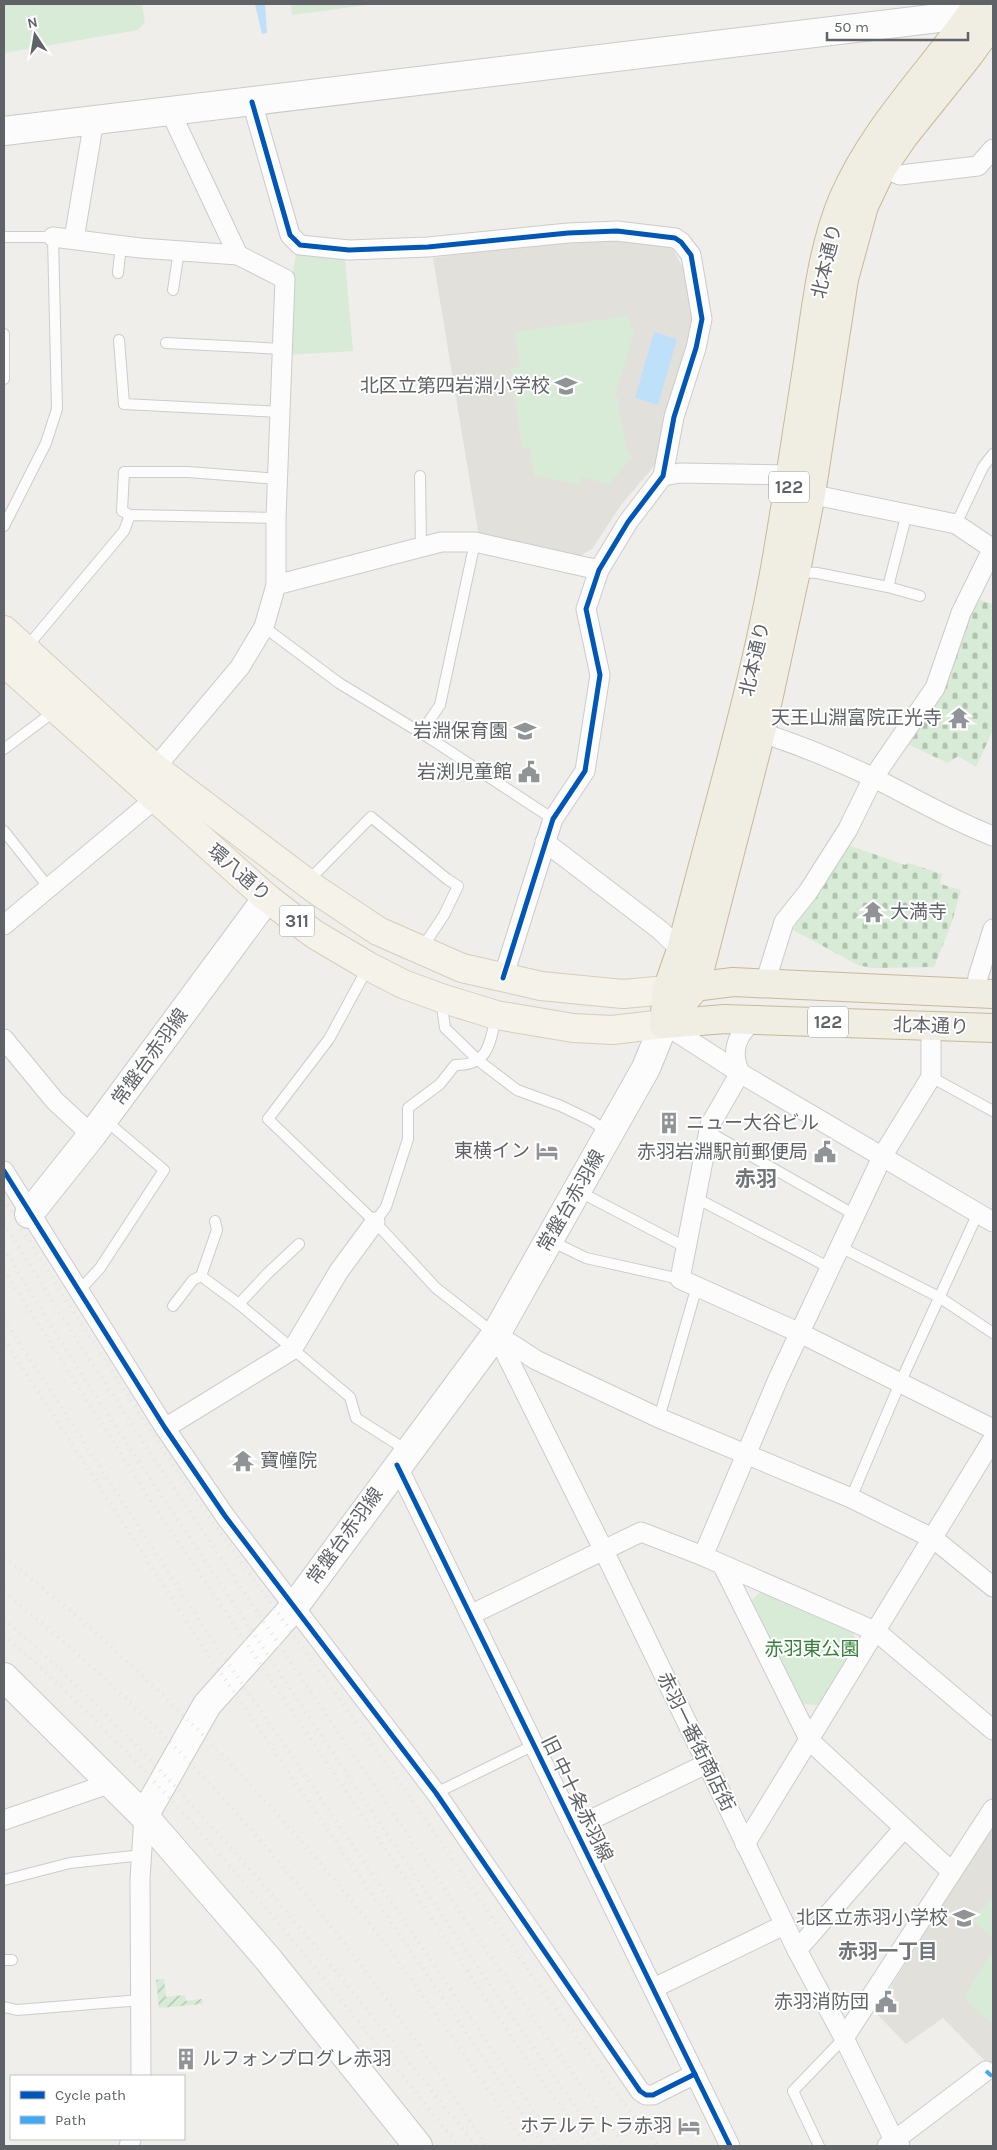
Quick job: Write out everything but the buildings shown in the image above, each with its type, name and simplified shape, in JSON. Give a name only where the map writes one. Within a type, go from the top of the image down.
[{"type":"highway","name":"北本通り","points":[[984,13],[884,126],[872,164],[842,201],[831,238],[814,320],[797,486],[786,571],[695,988],[733,982],[985,994]]},
{"type":"highway","name":"北本通り","points":[[751,729],[667,990],[664,1024],[725,1019],[993,1028]]},
{"type":"highway","name":"122","points":[[667,990],[695,988]]},
{"type":"highway","name":"122","points":[[664,1024],[695,988]]},
{"type":"main road","points":[[4,131],[984,13]]},
{"type":"main road","name":"環八通り","points":[[4,630],[15,655],[56,710],[154,782],[378,930],[462,968],[503,978],[579,991],[623,994],[667,990]]},
{"type":"main road","name":"環八通り","points":[[15,655],[154,782],[267,898],[314,934],[368,966],[403,984],[496,1015],[573,1028],[612,1030],[664,1024]]},
{"type":"main road","name":"常盤台赤羽線","points":[[29,1214],[98,1127],[267,898]]},
{"type":"main road","name":"常盤台赤羽線","points":[[144,1816],[207,1704],[294,1607],[496,1334],[646,1068],[664,1024]]},
{"type":"main road","points":[[4,1677],[144,1816],[268,1959],[418,2146]]},
{"type":"street","points":[[252,102],[290,235],[300,245],[349,250],[428,247],[617,230],[675,238],[681,242],[691,255],[702,319],[696,348],[674,417],[663,476],[628,522],[599,570],[586,609],[600,676],[585,771],[554,819],[545,842],[503,978]]},
{"type":"street","points":[[170,111],[238,255]]},
{"type":"street","points":[[74,239],[94,120]]},
{"type":"street","points":[[872,164],[900,175],[978,166],[993,149]]},
{"type":"street","points":[[4,925],[49,888],[154,782],[240,667],[264,627],[276,585],[276,518],[285,279],[238,255],[179,251],[53,237]]},
{"type":"street","points":[[663,476],[680,473],[797,486],[956,524],[993,548],[982,575],[961,614],[935,688],[873,778],[848,829],[808,892],[784,922],[765,983]]},
{"type":"street","points":[[276,585],[441,542],[475,542],[599,570]]},
{"type":"street","points":[[751,729],[873,778],[935,812],[993,836]]},
{"type":"street","points":[[545,842],[660,930],[681,950]]},
{"type":"street","points":[[985,994],[978,978],[992,939]]},
{"type":"street","points":[[755,1020],[742,1032],[735,1048],[740,1073],[710,1125],[687,1248],[689,1283],[800,1333],[993,1429]]},
{"type":"street","points":[[664,1024],[740,1073],[883,1155],[985,1217]]},
{"type":"street","points":[[703,1556],[800,1333],[883,1155],[931,1077],[931,1026]]},
{"type":"street","points":[[4,1039],[55,1101],[98,1127]]},
{"type":"street","points":[[4,1171],[29,1214],[165,1428],[225,1516],[436,1793],[640,2091],[646,2095],[653,2095],[695,2074]]},
{"type":"street","points":[[165,1428],[292,1350],[340,1271],[375,1222]]},
{"type":"street","points":[[496,1334],[536,1360],[659,1418],[851,1498],[934,1539],[993,1587]]},
{"type":"street","name":"赤羽一番街商店街","points":[[496,1334],[604,1551],[784,1925],[844,2038],[894,2144]]},
{"type":"street","points":[[745,1844],[810,1742],[993,1439]]},
{"type":"street","name":"旧 中十条赤羽線","points":[[403,1458],[470,1615],[730,2146]]},
{"type":"street","points":[[470,1615],[641,1532],[703,1556],[877,1632],[993,1730]]},
{"type":"street","points":[[723,1566],[810,1742],[952,1872]]},
{"type":"street","points":[[574,1828],[706,1764]]},
{"type":"street","points":[[4,1820],[111,1783]]},
{"type":"street","points":[[844,2038],[993,1809]]},
{"type":"street","points":[[141,2075],[142,1854],[144,1816]]},
{"type":"street","points":[[797,1950],[904,1828]]},
{"type":"street","points":[[654,1988],[784,1925]]},
{"type":"street","points":[[894,2144],[986,2071]]},
{"type":"lane","points":[[4,237],[53,237],[57,409],[46,444],[4,526]]},
{"type":"lane","points":[[118,273],[121,245]]},
{"type":"lane","points":[[173,290],[179,251]]},
{"type":"lane","points":[[4,334],[4,379]]},
{"type":"lane","points":[[119,340],[124,404],[281,412]]},
{"type":"lane","points":[[166,343],[283,349]]},
{"type":"lane","points":[[956,524],[983,467],[993,454]]},
{"type":"lane","points":[[276,518],[130,514],[122,511],[124,472],[188,472],[278,479]]},
{"type":"lane","points":[[420,476],[421,547]]},
{"type":"lane","points":[[888,587],[907,513]]},
{"type":"lane","points":[[15,655],[124,531],[130,514]]},
{"type":"lane","points":[[421,733],[440,705],[475,542]]},
{"type":"lane","points":[[786,571],[817,573],[888,587],[920,596]]},
{"type":"lane","points":[[264,627],[339,683],[421,733],[554,819]]},
{"type":"lane","points":[[4,749],[56,710]]},
{"type":"lane","points":[[306,882],[371,817],[458,886],[444,915],[421,951]]},
{"type":"lane","points":[[4,831],[49,888]]},
{"type":"lane","points":[[368,966],[329,1039],[268,1119],[375,1222],[436,1288],[496,1334]]},
{"type":"lane","points":[[441,998],[445,1028],[479,1061],[517,1090],[561,1106],[610,1133]]},
{"type":"lane","points":[[375,1222],[386,1207],[408,1140],[408,1108],[440,1084],[455,1065],[470,1066],[479,1061],[491,1042],[496,1015]]},
{"type":"lane","points":[[931,1077],[993,1111]]},
{"type":"lane","points":[[78,1292],[100,1268],[164,1170],[98,1127]]},
{"type":"lane","points":[[709,1132],[855,1215]]},
{"type":"lane","points":[[577,1190],[687,1248]]},
{"type":"lane","points":[[696,1198],[830,1268]]},
{"type":"lane","points":[[851,1498],[939,1297],[985,1217]]},
{"type":"lane","points":[[173,1306],[193,1280],[201,1276],[217,1230],[215,1220]]},
{"type":"lane","points":[[548,1240],[586,1258],[689,1283],[659,1418]]},
{"type":"lane","points":[[239,1304],[299,1244]]},
{"type":"lane","points":[[840,1247],[939,1297],[993,1333]]},
{"type":"lane","points":[[201,1276],[239,1304],[350,1397],[356,1418],[403,1458]]},
{"type":"lane","points":[[436,1793],[534,1746]]},
{"type":"lane","points":[[4,1880],[70,1863],[142,1854]]},
{"type":"lane","points":[[4,2007],[17,2010],[141,2000]]},
{"type":"lane","points":[[819,2146],[793,2091],[844,2038]]},
{"type":"shaded area","name":"北区立第四岩淵小学校","points":[[623,240],[671,245],[689,280],[695,318],[690,355],[663,430],[655,465],[621,505],[592,549],[574,559],[479,537],[433,258],[544,242]]},
{"type":"shaded area","name":"北区立赤羽小学校","points":[[993,1824],[993,2069],[943,2018],[906,2044],[875,2012]]},
{"type":"green space","points":[[4,4],[142,4],[145,22],[138,30],[4,53]]},
{"type":"green space","points":[[291,4],[375,4],[292,15]]},
{"type":"green space","points":[[296,254],[345,260],[353,351],[288,355],[291,282]]},
{"type":"green space","points":[[627,316],[634,332],[615,396],[619,399],[618,406],[628,453],[632,457],[609,484],[582,477],[580,484],[534,476],[530,448],[522,449],[511,368],[520,367],[514,332]]},
{"type":"green space","name":"天王山淵富院正光寺","points":[[979,600],[993,604],[993,730],[976,767],[958,756],[948,763],[909,745],[945,682],[971,614]]},
{"type":"green space","points":[[848,845],[905,865],[908,863],[942,874],[940,884],[961,890],[951,925],[934,967],[872,968],[858,965],[793,930],[800,915]]},
{"type":"green space","name":"赤羽東公園","points":[[763,1589],[852,1629],[857,1644],[818,1705],[800,1704],[749,1603]]},
{"type":"green space","points":[[993,1897],[993,1938],[973,1921]]},
{"type":"green space","points":[[993,1950],[993,2024],[970,2005],[965,1995]]},
{"type":"green space","points":[[164,1979],[166,1997],[185,1995],[186,2001],[202,1999],[203,2004],[159,2008],[156,1980]]},
{"type":"water","points":[[255,4],[265,4],[267,33],[262,34]]},
{"type":"water","points":[[654,332],[677,339],[658,405],[635,398]]},
{"type":"railway","points":[[4,1199],[62,1294],[186,1485],[412,1800],[528,1970],[626,2106],[658,2146]]},
{"type":"railway","points":[[4,1223],[115,1399],[230,1571],[464,1918],[625,2146]]},
{"type":"railway","points":[[4,1248],[94,1393],[338,1761],[469,1955],[604,2146]]},
{"type":"railway","points":[[4,1270],[154,1506],[524,2055],[589,2146]]},
{"type":"railway","points":[[4,1319],[211,1638],[558,2146]]},
{"type":"railway","points":[[4,1339],[203,1647],[544,2146]]},
{"type":"railway","points":[[4,1557],[92,1630],[134,1668],[216,1749],[294,1833],[358,1908],[383,1941],[527,2146]]},
{"type":"railway","points":[[4,1592],[75,1652],[142,1714],[207,1780],[268,1849],[326,1920],[382,1994],[486,2146]]},
{"type":"railway","points":[[4,1619],[132,1741],[193,1806],[309,1939],[476,2146]]},
{"type":"railway","points":[[4,1635],[67,1693],[186,1816],[297,1946],[459,2146]]},
{"type":"marked path","points":[[986,2071],[993,2077]]},
{"type":"cycle path","points":[[252,102],[290,235],[300,245],[349,250],[428,247],[568,233],[617,231],[675,238],[681,242],[691,255],[702,319],[696,348],[674,417],[663,476],[628,522],[599,570],[586,609],[600,675],[585,771],[553,819],[503,978]]},
{"type":"cycle path","points":[[4,1171],[165,1428],[225,1516],[436,1793],[640,2091],[646,2095],[653,2095],[695,2074]]},
{"type":"cycle path","points":[[397,1465],[730,2146]]},
{"type":"place","name":"北区立第四岩淵小学校","points":[[566,386]]},
{"type":"place","name":"天王山淵富院正光寺","points":[[959,718]]},
{"type":"place","name":"岩淵保育園","points":[[525,731]]},
{"type":"place","name":"岩渕児童館","points":[[529,772]]},
{"type":"place","name":"大満寺","points":[[873,912]]},
{"type":"place","name":"ニュー大谷ビル","points":[[669,1123]]},
{"type":"place","name":"東横イン","points":[[547,1151]]},
{"type":"place","name":"赤羽岩淵駅前郵便局","points":[[825,1152]]},
{"type":"place","name":"寶幢院","points":[[243,1461]]},
{"type":"place","name":"北区立赤羽小学校","points":[[964,1918]]},
{"type":"place","name":"赤羽消防団","points":[[886,2002]]},
{"type":"place","name":"ルフォンプログレ赤羽","points":[[186,2059]]},
{"type":"place","name":"ホテルテトラ赤羽","points":[[689,2126]]},
{"type":"district","name":"赤羽","points":[[756,1179]]},
{"type":"district","name":"赤羽一丁目","points":[[888,1951]]}]
